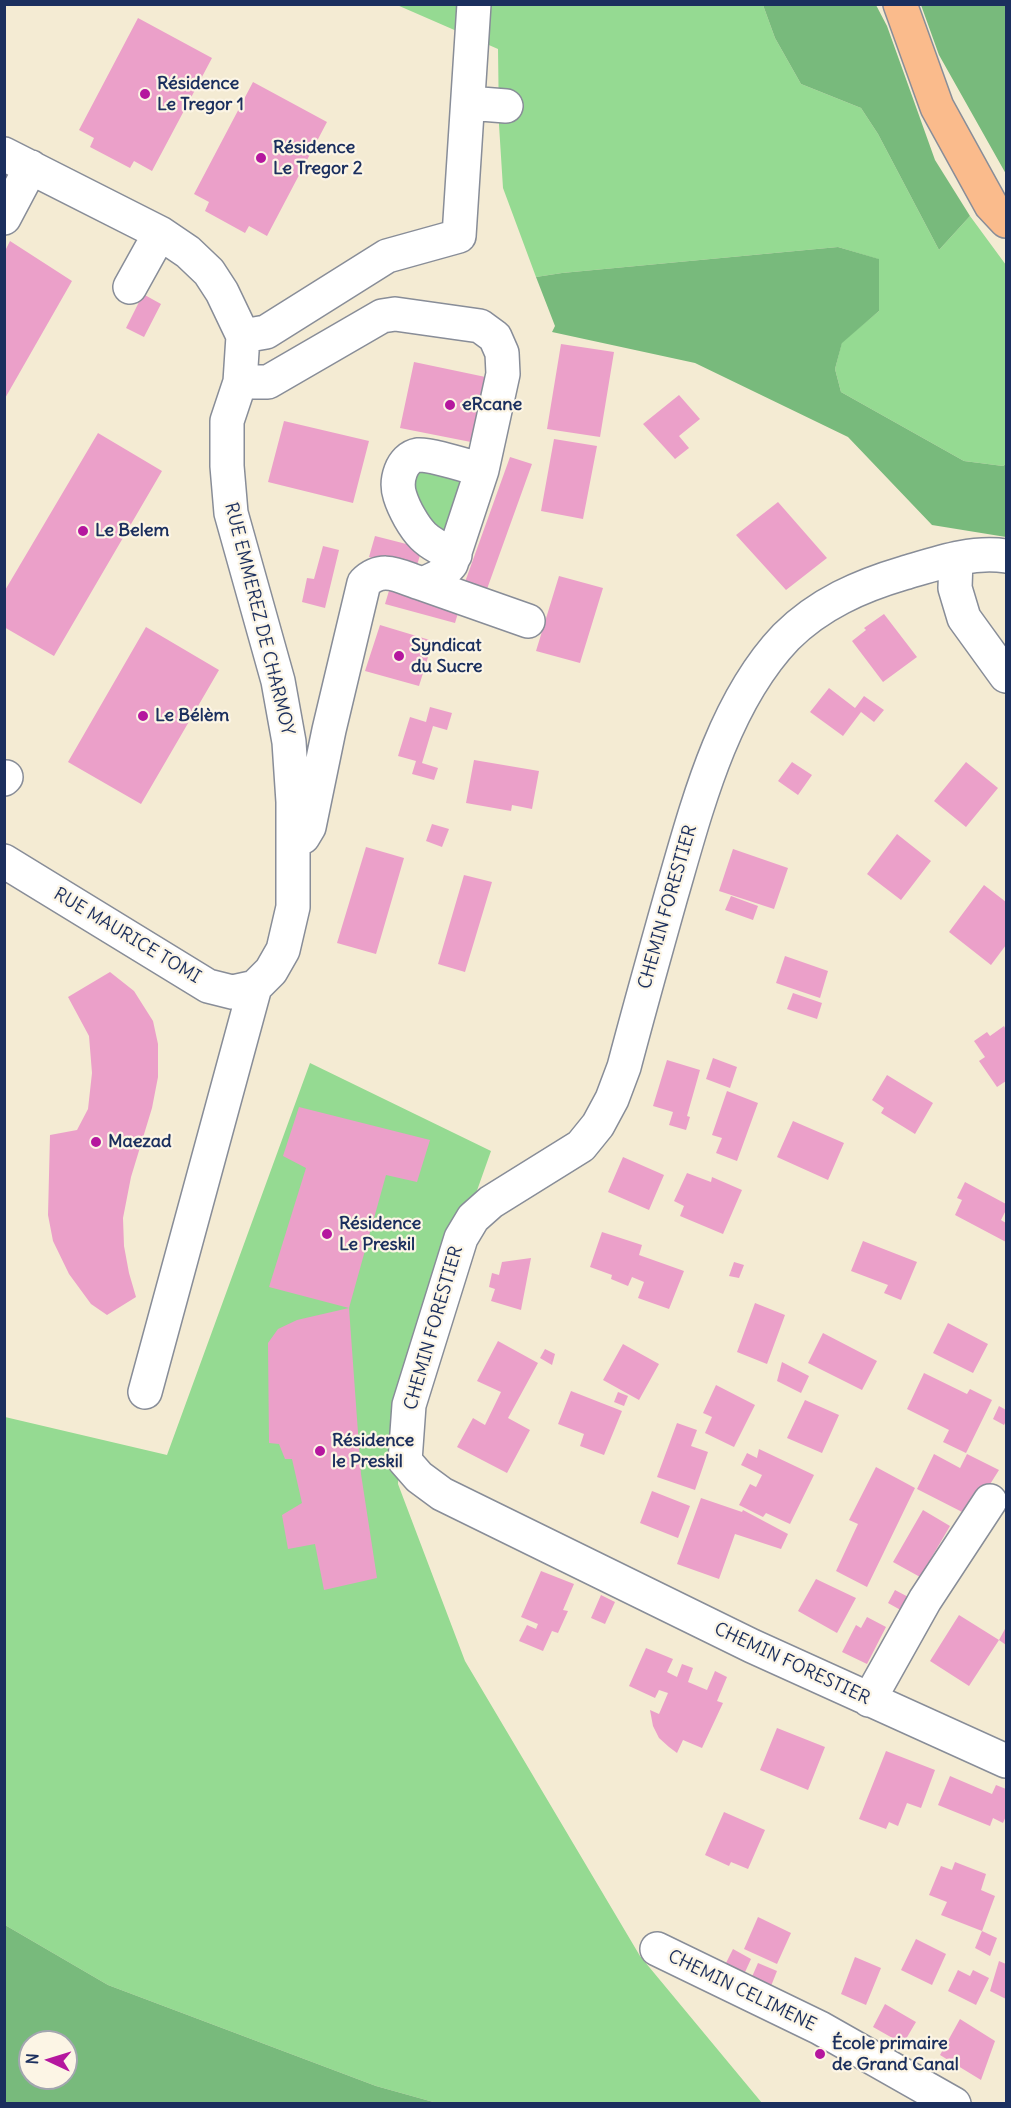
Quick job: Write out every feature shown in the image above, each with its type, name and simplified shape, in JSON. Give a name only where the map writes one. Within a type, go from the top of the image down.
[{"type":"main road","points":[[900,4],[937,107],[991,205],[1006,220]]},
{"type":"street","points":[[243,336],[266,332],[387,256],[459,236],[474,4]]},
{"type":"street","points":[[468,103],[506,106]]},
{"type":"street","points":[[4,218],[18,160]]},
{"type":"street","name":"RUE EMMEREZ DE CHARMOY","points":[[18,160],[160,233],[188,252],[209,272],[222,292],[243,336],[240,382],[227,421],[226,466],[231,513],[278,681],[290,742],[293,850],[293,907],[283,950],[271,972],[255,987]]},
{"type":"street","points":[[130,287],[160,233]]},
{"type":"street","points":[[240,382],[268,382],[381,316],[395,314],[480,326],[495,337],[502,352],[503,374],[482,470],[455,555],[440,576],[423,584]]},
{"type":"street","points":[[455,555],[429,542],[421,535],[410,516],[399,495],[403,464],[410,458],[421,455],[482,470]]},
{"type":"street","name":"CHEMIN FORESTIER","points":[[1006,556],[972,555],[869,583],[823,606],[786,638],[753,681],[726,729],[696,809],[624,1067],[612,1099],[598,1125],[581,1146],[491,1202],[473,1218],[461,1238],[409,1405],[405,1461],[420,1477],[442,1494],[602,1574],[869,1700],[1006,1761]]},
{"type":"street","points":[[956,559],[955,588],[964,618],[1006,676]]},
{"type":"street","points":[[293,850],[309,827],[364,583],[372,574],[382,572],[423,584],[528,621]]},
{"type":"street","name":"RUE MAURICE TOMI","points":[[4,861],[208,986],[232,992],[255,987]]},
{"type":"street","points":[[145,1392],[255,987]]},
{"type":"street","points":[[869,1700],[925,1600],[990,1501]]},
{"type":"street","name":"CHEMIN CELIMENE","points":[[657,1949],[820,2028],[954,2103]]},
{"type":"green space","points":[[397,5],[763,5],[775,38],[801,84],[861,108],[878,134],[939,250],[970,216],[1006,265],[1006,464],[1003,466],[964,461],[841,392],[835,369],[842,342],[879,311],[878,259],[838,247],[536,277],[503,188],[498,49]]},
{"type":"green space","points":[[763,5],[876,5],[887,26],[935,160],[970,216],[939,250],[878,134],[861,108],[801,84],[775,38]]},
{"type":"green space","points":[[921,5],[1006,5],[1006,174],[939,55]]},
{"type":"green space","points":[[838,247],[879,259],[879,311],[842,343],[835,369],[841,392],[964,461],[1003,466],[1006,464],[1006,537],[932,525],[848,437],[695,363],[552,332],[555,326],[536,277]]},
{"type":"green space","points":[[414,466],[466,478],[451,535],[437,531],[411,497]]},
{"type":"green space","points":[[310,1063],[491,1151],[401,1405],[398,1484],[465,1661],[640,1956],[762,2103],[437,2103],[376,2086],[108,1985],[5,1925],[5,1417],[167,1455]]},
{"type":"green space","points":[[5,1925],[108,1985],[376,2086],[437,2103],[5,2103]]},
{"type":"building","name":"Résidence Le Tregor 1","points":[[138,18],[212,58],[152,171],[134,161],[130,168],[90,147],[94,138],[79,130]]},
{"type":"building","name":"Résidence Le Tregor 2","points":[[253,82],[327,122],[267,236],[249,226],[245,233],[205,211],[209,202],[194,194]]},
{"type":"building","points":[[10,241],[72,281],[4,400],[4,253]]},
{"type":"building","points":[[143,294],[161,304],[144,337],[126,328]]},
{"type":"building","points":[[561,344],[614,352],[600,437],[547,429]]},
{"type":"building","points":[[414,362],[495,379],[481,444],[400,428]]},
{"type":"building","points":[[679,395],[700,419],[679,436],[689,448],[675,459],[643,424]]},
{"type":"building","points":[[284,421],[369,441],[353,503],[268,482]]},
{"type":"building","name":"Le Belem","points":[[98,433],[162,471],[54,656],[4,627],[4,592]]},
{"type":"building","points":[[554,439],[597,446],[583,519],[541,511]]},
{"type":"building","points":[[510,457],[532,464],[487,589],[465,582]]},
{"type":"building","points":[[778,502],[827,558],[786,590],[736,535]]},
{"type":"building","points":[[375,536],[422,548],[416,569],[369,557]]},
{"type":"building","points":[[323,546],[339,550],[325,608],[302,602],[307,578],[314,579]]},
{"type":"building","points":[[559,576],[603,588],[580,663],[536,651]]},
{"type":"building","points":[[391,584],[461,603],[455,623],[385,604]]},
{"type":"building","points":[[884,614],[917,657],[883,682],[852,641],[866,630],[864,628]]},
{"type":"building","name":"Syndicat du Sucre","points":[[380,625],[433,641],[419,686],[365,671]]},
{"type":"building","name":"Le Bélèm","points":[[146,627],[219,670],[141,804],[68,762]]},
{"type":"building","points":[[829,688],[855,708],[864,696],[884,710],[874,722],[861,712],[843,736],[810,712]]},
{"type":"building","points":[[430,707],[452,713],[447,730],[433,726],[422,763],[438,768],[434,780],[412,774],[416,761],[398,756],[410,717],[426,722]]},
{"type":"building","points":[[474,760],[539,771],[532,809],[512,805],[511,811],[466,803]]},
{"type":"building","points":[[792,762],[812,775],[798,795],[778,781]]},
{"type":"building","points":[[966,762],[998,788],[966,827],[934,801]]},
{"type":"building","points":[[432,824],[449,829],[442,847],[426,841]]},
{"type":"building","points":[[897,834],[931,861],[901,900],[867,874]]},
{"type":"building","points":[[366,847],[404,858],[376,954],[337,943]]},
{"type":"building","points":[[733,849],[788,868],[774,909],[719,891]]},
{"type":"building","points":[[464,875],[492,882],[465,972],[438,964]]},
{"type":"building","points":[[984,885],[1006,902],[1006,945],[991,965],[949,932]]},
{"type":"building","points":[[731,896],[758,906],[753,920],[725,910]]},
{"type":"building","points":[[785,956],[828,971],[820,998],[776,983]]},
{"type":"building","name":"Maezad","points":[[110,972],[134,991],[153,1021],[158,1044],[158,1077],[152,1108],[131,1177],[123,1218],[124,1246],[136,1297],[107,1315],[91,1304],[69,1274],[53,1241],[48,1215],[50,1135],[77,1130],[88,1109],[92,1073],[89,1036],[68,997]]},
{"type":"building","points":[[793,993],[822,1003],[817,1019],[787,1009]]},
{"type":"building","points":[[1004,1026],[1006,1030],[1006,1081],[997,1087],[979,1061],[985,1057],[974,1041],[987,1032],[990,1036]]},
{"type":"building","points":[[713,1058],[737,1067],[730,1088],[706,1079]]},
{"type":"building","points":[[667,1060],[700,1070],[687,1116],[690,1117],[686,1130],[669,1125],[673,1112],[653,1106]]},
{"type":"building","points":[[887,1075],[933,1103],[915,1134],[881,1113],[884,1108],[872,1100]]},
{"type":"building","points":[[727,1091],[758,1103],[737,1161],[716,1153],[722,1138],[712,1135]]},
{"type":"building","name":"Résidence Le Preskil","points":[[299,1107],[430,1140],[417,1182],[386,1175],[349,1308],[269,1287],[306,1168],[283,1156]]},
{"type":"building","points":[[793,1121],[844,1143],[828,1180],[777,1157]]},
{"type":"building","points":[[623,1157],[664,1175],[649,1210],[608,1192]]},
{"type":"building","points":[[687,1173],[711,1182],[712,1177],[742,1190],[723,1234],[680,1216],[684,1206],[674,1201]]},
{"type":"building","points":[[965,1182],[1006,1204],[1001,1220],[1006,1223],[1006,1242],[955,1215],[962,1200],[957,1198]]},
{"type":"building","points":[[602,1232],[642,1245],[639,1255],[684,1271],[669,1309],[638,1298],[644,1282],[632,1277],[628,1286],[611,1279],[612,1275],[590,1267]]},
{"type":"building","points":[[863,1241],[917,1262],[901,1300],[884,1293],[888,1285],[851,1271]]},
{"type":"building","points":[[531,1258],[521,1310],[491,1301],[495,1289],[489,1287],[492,1273],[499,1275],[502,1262]]},
{"type":"building","points":[[734,1262],[744,1265],[739,1278],[729,1276]]},
{"type":"building","points":[[755,1303],[785,1315],[767,1364],[737,1352]]},
{"type":"building","name":"Résidence le Preskil","points":[[349,1308],[361,1474],[377,1578],[324,1590],[315,1544],[288,1549],[282,1515],[302,1503],[292,1459],[285,1459],[279,1444],[269,1443],[268,1343],[278,1329],[297,1320]]},
{"type":"building","points":[[948,1323],[988,1344],[973,1373],[933,1353]]},
{"type":"building","points":[[823,1333],[877,1361],[862,1390],[808,1363]]},
{"type":"building","points":[[498,1341],[538,1363],[508,1418],[530,1430],[507,1473],[457,1447],[473,1418],[485,1425],[501,1392],[477,1381]]},
{"type":"building","points":[[623,1344],[659,1364],[639,1400],[603,1380]]},
{"type":"building","points":[[545,1349],[555,1354],[552,1365],[540,1358]]},
{"type":"building","points":[[782,1362],[809,1376],[801,1393],[777,1381]]},
{"type":"building","points":[[924,1373],[967,1394],[970,1389],[992,1400],[966,1453],[943,1442],[949,1430],[907,1409]]},
{"type":"building","points":[[716,1385],[755,1405],[734,1447],[705,1433],[712,1417],[703,1413]]},
{"type":"building","points":[[571,1391],[622,1411],[604,1455],[580,1446],[584,1434],[558,1424]]},
{"type":"building","points":[[618,1392],[628,1396],[624,1406],[614,1402]]},
{"type":"building","points":[[805,1400],[839,1415],[822,1453],[787,1438]]},
{"type":"building","points":[[999,1406],[1006,1410],[1004,1425],[993,1419]]},
{"type":"building","points":[[677,1423],[697,1430],[691,1446],[708,1452],[695,1490],[657,1477]]},
{"type":"building","points":[[759,1449],[814,1475],[790,1524],[766,1513],[763,1517],[739,1505],[750,1484],[756,1487],[762,1475],[741,1465],[747,1453],[757,1458]]},
{"type":"building","points":[[934,1454],[960,1468],[967,1454],[999,1470],[970,1516],[917,1489]]},
{"type":"building","points":[[876,1467],[915,1488],[867,1587],[836,1571],[858,1524],[849,1520]]},
{"type":"building","points":[[652,1491],[690,1506],[678,1538],[640,1523]]},
{"type":"building","points":[[701,1498],[742,1512],[743,1510],[788,1534],[781,1549],[735,1534],[719,1579],[677,1564]]},
{"type":"building","points":[[923,1510],[950,1526],[920,1577],[893,1562]]},
{"type":"building","points":[[541,1571],[574,1584],[563,1610],[568,1611],[558,1633],[552,1631],[543,1651],[519,1641],[527,1625],[536,1629],[538,1624],[521,1617]]},
{"type":"building","points":[[816,1579],[856,1598],[837,1633],[798,1611]]},
{"type":"building","points":[[895,1590],[914,1600],[906,1613],[888,1603]]},
{"type":"building","points":[[601,1595],[615,1602],[605,1624],[591,1618]]},
{"type":"building","points":[[959,1615],[999,1640],[969,1686],[930,1661]]},
{"type":"building","points":[[867,1617],[886,1627],[867,1664],[842,1652],[856,1625],[861,1628]]},
{"type":"building","points":[[1006,1627],[1006,1645],[999,1640]]},
{"type":"building","points":[[646,1648],[673,1659],[667,1672],[677,1677],[682,1664],[693,1668],[688,1682],[707,1690],[715,1671],[727,1677],[717,1701],[723,1703],[702,1748],[683,1740],[677,1753],[669,1747],[659,1738],[653,1726],[650,1710],[659,1714],[668,1693],[659,1690],[655,1698],[629,1686]]},
{"type":"building","points":[[777,1728],[825,1747],[808,1790],[760,1770]]},
{"type":"building","points":[[886,1751],[935,1770],[921,1808],[907,1803],[898,1826],[889,1822],[886,1829],[859,1819]]},
{"type":"building","points":[[950,1776],[992,1794],[996,1785],[1006,1789],[1006,1816],[1003,1823],[993,1818],[990,1826],[938,1805]]},
{"type":"building","points":[[724,1812],[765,1830],[748,1869],[731,1862],[729,1866],[705,1855]]},
{"type":"building","points":[[955,1862],[986,1874],[981,1890],[995,1896],[982,1931],[941,1915],[947,1902],[929,1895],[941,1866],[952,1870]]},
{"type":"building","points":[[758,1917],[791,1933],[777,1964],[744,1949]]},
{"type":"building","points":[[982,1931],[997,1938],[990,1956],[975,1948]]},
{"type":"building","points":[[916,1939],[946,1954],[932,1985],[901,1970]]},
{"type":"building","points":[[733,1949],[751,1959],[741,1981],[722,1971]]},
{"type":"building","points":[[855,1957],[881,1968],[866,2005],[841,1994]]},
{"type":"building","points":[[999,1961],[1006,1964],[1006,1999],[990,1991]]},
{"type":"building","points":[[758,1963],[777,1971],[771,1986],[751,1979]]},
{"type":"building","points":[[958,1970],[970,1976],[973,1970],[989,1978],[976,2005],[948,1991]]},
{"type":"building","points":[[885,2004],[916,2022],[903,2044],[873,2027]]},
{"type":"building","points":[[960,2019],[995,2041],[981,2080],[940,2055]]},
{"type":"place","name":"Résidence Le Tregor 1","points":[[145,94]]},
{"type":"place","name":"Résidence Le Tregor 2","points":[[261,158]]},
{"type":"place","name":"eRcane","points":[[450,405]]},
{"type":"place","name":"Le Belem","points":[[83,531]]},
{"type":"place","name":"Syndicat du Sucre","points":[[399,656]]},
{"type":"place","name":"Le Bélèm","points":[[143,716]]},
{"type":"place","name":"Maezad","points":[[96,1142]]},
{"type":"place","name":"Résidence Le Preskil","points":[[327,1234]]},
{"type":"place","name":"Résidence le Preskil","points":[[320,1451]]},
{"type":"place","name":"École primaire de Grand Canal","points":[[820,2054]]}]
